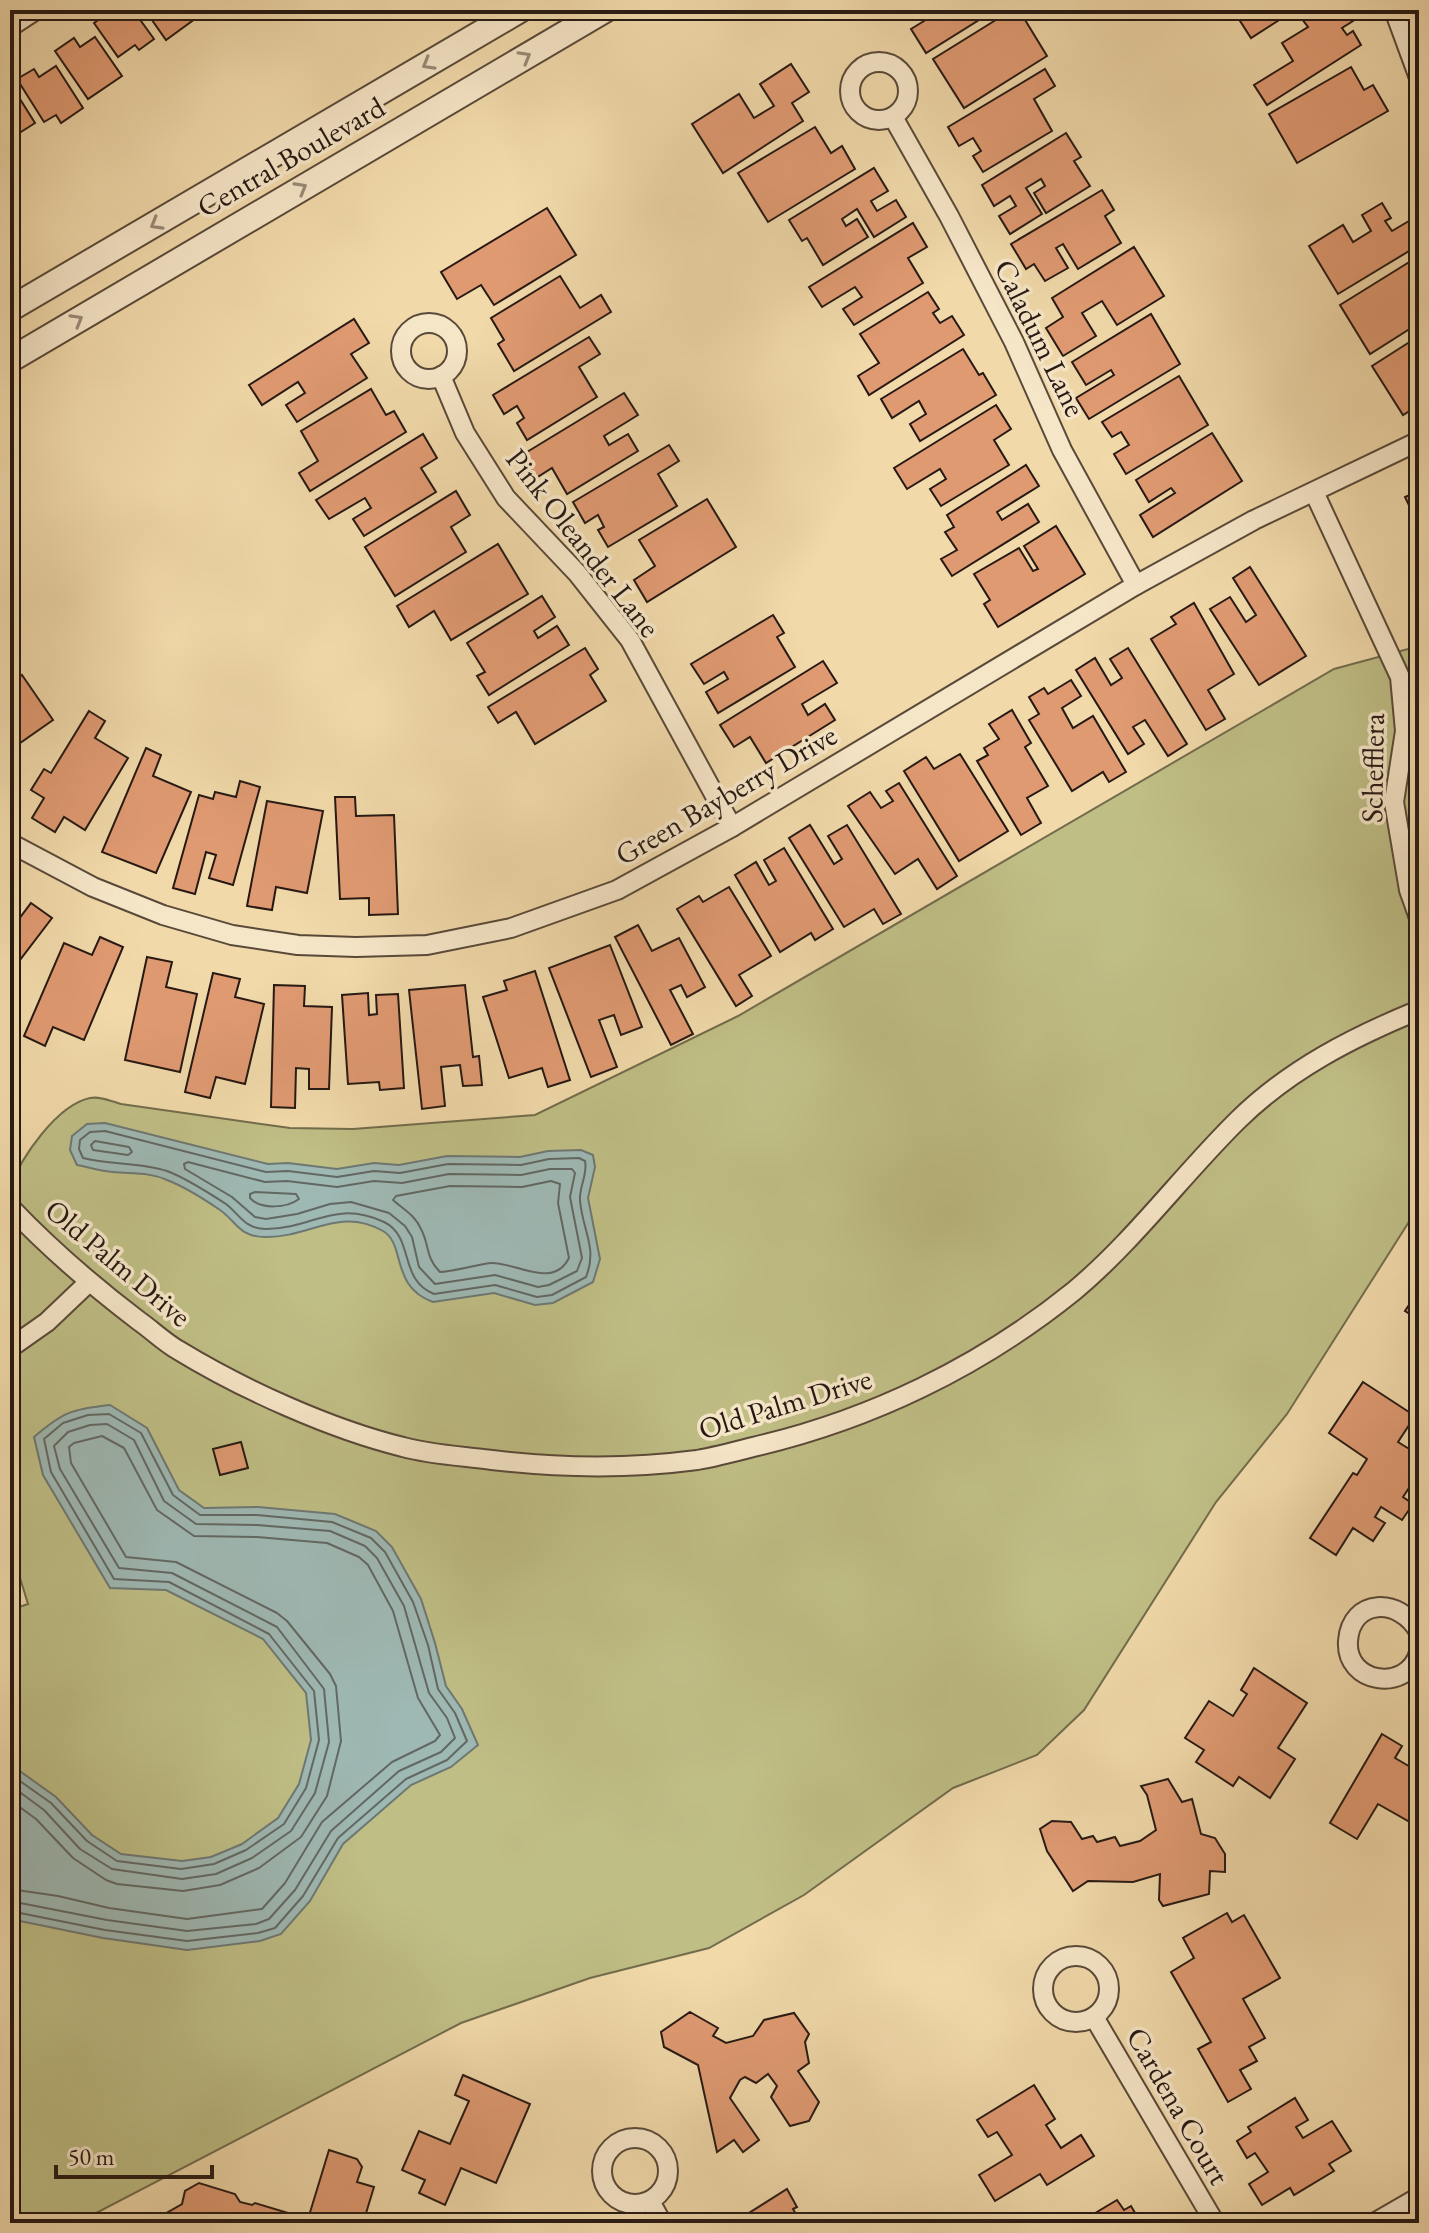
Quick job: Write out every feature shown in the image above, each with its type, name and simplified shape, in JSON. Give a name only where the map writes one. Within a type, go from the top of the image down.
[{"type":"street","points":[[10,27],[36,10]]},
{"type":"street","name":"Central Boulevard","points":[[10,309],[520,10]]},
{"type":"street","name":"Central Boulevard","points":[[10,360],[605,10]]},
{"type":"street","points":[[1394,10],[1419,78]]},
{"type":"street","name":"Caladum Lane","points":[[893,117],[949,216],[1014,342],[1062,450],[1136,585]]},
{"type":"street","name":"Pink Oleander Lane","points":[[441,376],[465,433],[506,498],[577,573],[630,640],[732,827]]},
{"type":"street","name":"Green Bayberry Drive","points":[[10,843],[93,887],[163,915],[232,935],[298,945],[356,947],[427,945],[511,928],[617,890],[732,827],[1136,585],[1254,520],[1419,441]]},
{"type":"street","name":"Schefflera","points":[[1314,492],[1400,677],[1405,731],[1394,802],[1409,890],[1419,918]]},
{"type":"street","name":"Old Palm Drive","points":[[10,1207],[88,1283],[176,1349],[249,1388],[328,1423],[404,1448],[537,1465],[618,1467],[699,1460],[777,1442],[850,1419],[932,1384],[1004,1342],[1074,1290],[1116,1252],[1239,1119],[1304,1066],[1370,1030],[1419,1010]]},
{"type":"street","points":[[10,1348],[47,1322],[88,1283]]},
{"type":"street","points":[[1418,1659],[1407,1672],[1395,1679],[1380,1680],[1367,1676],[1355,1666],[1349,1654],[1348,1639],[1352,1626],[1361,1615],[1374,1608],[1388,1607],[1402,1611],[1413,1620],[1419,1632]]},
{"type":"street","name":"Cardena Court","points":[[1094,2017],[1215,2223]]},
{"type":"street","points":[[1374,2223],[1419,2197]]},
{"type":"street","points":[[650,2201],[662,2223]]},
{"type":"shaded area","points":[[1419,646],[1419,1206],[1287,1414],[1216,1502],[1084,1710],[1037,1755],[953,1788],[804,1895],[709,1948],[590,1978],[461,2023],[77,2223],[10,2223],[10,1610],[28,1604],[10,1545],[10,1188],[22,1162],[53,1121],[90,1098],[290,1128],[353,1129],[535,1115],[738,1016],[1334,669]]},
{"type":"water","points":[[105,1123],[268,1164],[288,1163],[337,1169],[374,1163],[399,1165],[447,1156],[520,1157],[548,1151],[581,1150],[593,1155],[595,1167],[588,1198],[600,1259],[593,1282],[553,1303],[535,1305],[494,1293],[433,1302],[410,1286],[390,1237],[367,1224],[338,1222],[281,1236],[256,1236],[244,1232],[201,1198],[161,1177],[77,1165],[70,1150],[72,1136],[87,1124]]},
{"type":"water","points":[[110,1405],[147,1428],[179,1490],[204,1508],[258,1507],[335,1514],[376,1531],[392,1547],[421,1599],[446,1686],[462,1709],[478,1745],[451,1767],[411,1785],[343,1844],[310,1901],[281,1934],[260,1941],[187,1950],[103,1938],[10,1919],[10,1764],[56,1797],[92,1835],[121,1854],[182,1861],[211,1857],[242,1844],[278,1818],[299,1784],[311,1740],[306,1693],[263,1639],[166,1590],[110,1588],[43,1475],[34,1437],[69,1413]]},
{"type":"building","points":[[113,10],[133,10],[154,39],[139,50],[135,45],[118,57],[94,23]]},
{"type":"building","points":[[145,10],[195,10],[199,16],[166,40]]},
{"type":"building","points":[[917,10],[995,10],[926,53],[911,29],[924,21]]},
{"type":"building","points":[[1012,10],[1019,10],[1047,56],[964,108],[933,59]]},
{"type":"building","points":[[1233,10],[1295,10],[1251,38]]},
{"type":"building","points":[[1316,10],[1346,10],[1353,21],[1342,28],[1347,35],[1353,31],[1361,45],[1267,105],[1254,85],[1293,61],[1282,43],[1308,27],[1302,19]]},
{"type":"building","points":[[95,37],[122,76],[88,99],[55,51],[74,38],[80,47]]},
{"type":"building","points":[[791,64],[809,92],[792,103],[803,121],[723,173],[692,124],[739,94],[754,118],[774,106],[760,84]]},
{"type":"building","points":[[56,66],[83,108],[61,123],[56,115],[44,122],[17,79],[34,69],[39,77]]},
{"type":"building","points":[[1351,67],[1364,90],[1373,85],[1388,111],[1297,163],[1269,114]]},
{"type":"building","points":[[1045,69],[1055,86],[1034,99],[1052,131],[983,172],[973,156],[981,151],[973,138],[959,146],[948,127]]},
{"type":"building","points":[[10,83],[35,123],[10,139]]},
{"type":"building","points":[[815,127],[831,153],[842,146],[855,169],[768,222],[738,173]]},
{"type":"building","points":[[1066,133],[1081,157],[1074,161],[1090,186],[1046,213],[1034,193],[1045,186],[1041,179],[1026,188],[1042,214],[1010,234],[999,216],[1016,206],[1010,196],[994,206],[982,185]]},
{"type":"building","points":[[874,168],[888,191],[871,201],[877,211],[896,200],[906,217],[874,237],[857,209],[842,219],[846,226],[857,219],[868,237],[823,265],[807,238],[802,241],[789,220]]},
{"type":"building","points":[[1102,190],[1114,210],[1105,216],[1121,243],[1078,269],[1063,244],[1056,248],[1068,268],[1045,281],[1034,264],[1026,269],[1011,244]]},
{"type":"building","points":[[1382,203],[1391,218],[1385,221],[1392,231],[1414,218],[1419,226],[1419,245],[1338,294],[1309,246],[1343,225],[1353,242],[1371,231],[1362,215]]},
{"type":"building","points":[[547,208],[576,255],[494,305],[481,285],[457,299],[441,272]]},
{"type":"building","points":[[913,223],[927,247],[908,258],[923,283],[854,325],[843,309],[862,297],[855,287],[822,307],[809,287]]},
{"type":"building","points":[[1134,247],[1164,296],[1117,325],[1102,301],[1082,313],[1096,336],[1063,356],[1046,328],[1063,317],[1052,298]]},
{"type":"building","points":[[1419,256],[1419,323],[1370,354],[1340,305]]},
{"type":"building","points":[[560,276],[580,308],[601,295],[611,312],[514,371],[498,344],[504,340],[491,318]]},
{"type":"building","points":[[928,292],[939,309],[933,313],[940,323],[952,316],[964,335],[869,395],[858,376],[879,363],[860,334]]},
{"type":"building","points":[[1151,314],[1180,364],[1089,419],[1076,398],[1114,375],[1111,370],[1086,385],[1072,362]]},
{"type":"building","points":[[354,319],[369,343],[351,354],[367,378],[297,422],[286,405],[305,393],[298,382],[262,405],[249,385]]},
{"type":"building","points":[[1419,336],[1419,405],[1403,415],[1372,366]]},
{"type":"building","points":[[589,337],[600,354],[579,367],[597,397],[527,440],[517,423],[524,418],[517,406],[504,414],[493,395]]},
{"type":"building","points":[[963,349],[996,395],[920,441],[910,424],[926,414],[919,401],[892,418],[881,399]]},
{"type":"building","points":[[1179,376],[1208,425],[1126,474],[1114,454],[1129,445],[1121,432],[1112,437],[1102,422]]},
{"type":"building","points":[[371,389],[386,415],[394,411],[406,432],[310,491],[299,473],[318,461],[301,431]]},
{"type":"building","points":[[624,393],[638,415],[604,436],[609,445],[628,434],[638,451],[567,494],[552,468],[536,478],[522,455]]},
{"type":"building","points":[[996,405],[1011,429],[994,440],[1009,465],[941,506],[930,489],[946,479],[940,469],[907,489],[894,468]]},
{"type":"building","points":[[1212,433],[1242,481],[1153,537],[1140,515],[1175,493],[1171,488],[1149,502],[1136,480]]},
{"type":"building","points":[[423,434],[437,458],[421,468],[436,492],[364,536],[353,519],[371,508],[365,498],[329,519],[316,500]]},
{"type":"building","points":[[669,445],[679,461],[658,474],[677,506],[608,547],[598,530],[604,527],[598,515],[585,523],[573,502]]},
{"type":"building","points":[[1026,465],[1039,486],[997,512],[1002,520],[1028,504],[1039,522],[952,576],[941,559],[957,550],[945,532],[954,527],[947,515]]},
{"type":"building","points":[[456,491],[470,515],[451,527],[466,552],[395,596],[365,547]]},
{"type":"building","points":[[1419,491],[1419,526],[1405,497]]},
{"type":"building","points":[[707,499],[736,547],[647,602],[634,580],[655,566],[639,540]]},
{"type":"building","points":[[1056,526],[1085,574],[998,627],[984,604],[990,600],[974,574],[1019,548],[1033,571],[1038,569],[1024,546]]},
{"type":"building","points":[[498,544],[528,594],[451,640],[434,611],[409,627],[397,606]]},
{"type":"building","points":[[1250,567],[1306,656],[1259,685],[1210,609],[1230,597],[1246,622],[1256,615],[1233,578]]},
{"type":"building","points":[[542,596],[555,617],[534,631],[538,638],[557,626],[569,645],[489,695],[477,676],[485,672],[467,643]]},
{"type":"building","points":[[1194,603],[1234,674],[1208,690],[1225,719],[1206,730],[1151,639],[1176,624],[1171,617]]},
{"type":"building","points":[[773,615],[784,633],[777,637],[795,667],[718,713],[706,692],[728,679],[724,672],[704,684],[691,664]]},
{"type":"building","points":[[585,648],[598,669],[590,675],[606,701],[535,744],[516,712],[498,723],[488,707]]},
{"type":"building","points":[[1128,648],[1187,744],[1168,756],[1145,720],[1133,727],[1144,744],[1128,754],[1076,670],[1095,658],[1111,685],[1122,678],[1110,659]]},
{"type":"building","points":[[823,661],[837,683],[802,704],[808,715],[825,704],[835,720],[766,763],[750,737],[734,747],[720,725]]},
{"type":"building","points":[[22,675],[53,720],[10,750],[10,683]]},
{"type":"building","points":[[1071,680],[1081,696],[1062,708],[1073,728],[1093,716],[1126,772],[1109,782],[1103,772],[1072,791],[1029,720],[1039,714],[1029,697],[1044,688],[1048,694]]},
{"type":"building","points":[[1012,710],[1031,743],[1025,747],[1048,786],[1027,798],[1041,823],[1021,835],[977,761],[988,755],[984,748],[999,739],[989,724]]},
{"type":"building","points":[[89,711],[105,721],[95,738],[128,758],[85,830],[64,817],[55,832],[32,818],[44,798],[31,790],[44,769],[51,773]]},
{"type":"building","points":[[146,748],[161,755],[153,776],[191,792],[156,873],[102,852]]},
{"type":"building","points":[[960,754],[1008,831],[959,861],[904,771],[926,757],[934,769]]},
{"type":"building","points":[[240,781],[260,787],[233,885],[209,878],[216,855],[206,852],[195,894],[173,888],[199,795],[213,799],[215,792],[236,797]]},
{"type":"building","points":[[899,783],[957,876],[937,889],[918,859],[895,874],[848,806],[870,792],[881,808],[893,801],[886,791]]},
{"type":"building","points":[[335,797],[355,797],[356,816],[394,815],[398,914],[369,915],[369,898],[340,899]]},
{"type":"building","points":[[267,801],[323,811],[307,893],[276,887],[272,910],[247,906]]},
{"type":"building","points":[[810,825],[834,864],[842,859],[828,836],[847,825],[901,914],[883,924],[874,909],[844,927],[789,838]]},
{"type":"building","points":[[784,848],[833,929],[815,940],[811,933],[780,952],[735,875],[756,862],[769,885],[776,881],[764,860]]},
{"type":"building","points":[[729,887],[771,956],[739,975],[752,996],[736,1006],[677,909],[699,896],[703,902]]},
{"type":"building","points":[[31,903],[52,918],[10,973],[10,931]]},
{"type":"building","points":[[638,925],[652,951],[679,938],[705,987],[687,997],[681,985],[670,990],[693,1034],[671,1045],[615,937]]},
{"type":"building","points":[[100,937],[123,947],[84,1040],[53,1027],[45,1046],[24,1036],[64,943],[92,955]]},
{"type":"building","points":[[610,945],[642,1027],[621,1035],[614,1015],[599,1020],[617,1067],[591,1077],[549,968]]},
{"type":"building","points":[[147,957],[172,962],[166,987],[197,994],[180,1072],[125,1060]]},
{"type":"building","points":[[535,971],[570,1080],[548,1087],[542,1068],[509,1078],[483,997],[507,990],[504,981]]},
{"type":"building","points":[[213,973],[240,979],[235,997],[264,1004],[245,1084],[216,1077],[210,1098],[185,1092]]},
{"type":"building","points":[[274,985],[305,986],[304,1006],[332,1007],[329,1089],[309,1089],[309,1069],[296,1068],[295,1108],[271,1107]]},
{"type":"building","points":[[465,985],[473,1057],[479,1056],[482,1085],[463,1086],[460,1065],[441,1067],[445,1106],[422,1109],[409,990]]},
{"type":"building","points":[[368,993],[369,1015],[377,1014],[376,995],[398,994],[404,1088],[380,1090],[379,1082],[348,1084],[342,995]]},
{"type":"building","points":[[1419,1290],[1419,1320],[1405,1311]]},
{"type":"building","points":[[1363,1382],[1415,1416],[1398,1442],[1419,1455],[1419,1491],[1411,1485],[1403,1497],[1413,1504],[1402,1520],[1381,1507],[1375,1517],[1385,1523],[1373,1541],[1353,1528],[1336,1555],[1310,1538],[1353,1473],[1357,1475],[1367,1459],[1329,1433]]},
{"type":"building","points":[[241,1442],[248,1468],[220,1475],[213,1449]]},
{"type":"building","points":[[1254,1668],[1307,1703],[1278,1748],[1295,1759],[1270,1798],[1239,1777],[1233,1786],[1196,1762],[1204,1750],[1185,1738],[1209,1701],[1233,1716],[1247,1694],[1241,1690]]},
{"type":"building","points":[[1382,1734],[1402,1746],[1395,1758],[1419,1772],[1419,1822],[1417,1826],[1378,1804],[1357,1839],[1330,1823]]},
{"type":"building","points":[[1168,1779],[1182,1802],[1192,1799],[1201,1834],[1215,1838],[1225,1854],[1225,1872],[1210,1871],[1209,1894],[1163,1906],[1159,1900],[1160,1874],[1133,1882],[1088,1881],[1073,1891],[1047,1851],[1040,1829],[1052,1821],[1071,1822],[1082,1839],[1093,1836],[1097,1842],[1115,1837],[1120,1846],[1140,1841],[1156,1830],[1147,1795],[1141,1786]]},
{"type":"building","points":[[1227,1913],[1232,1922],[1244,1915],[1280,1978],[1243,1999],[1265,2038],[1249,2047],[1257,2061],[1240,2070],[1251,2089],[1228,2102],[1198,2049],[1211,2042],[1171,1972],[1194,1958],[1183,1938]]},
{"type":"building","points":[[690,2012],[718,2028],[713,2036],[726,2043],[753,2036],[764,2020],[794,2013],[809,2034],[805,2042],[809,2063],[798,2071],[819,2102],[809,2121],[790,2126],[771,2097],[777,2086],[768,2074],[756,2083],[745,2077],[730,2098],[759,2140],[743,2152],[734,2140],[717,2152],[698,2065],[664,2047],[661,2032]]},
{"type":"building","points":[[463,2075],[530,2104],[496,2183],[461,2168],[445,2205],[419,2193],[425,2180],[402,2170],[419,2131],[450,2144],[469,2101],[455,2095]]},
{"type":"building","points":[[1034,2085],[1055,2119],[1046,2125],[1061,2148],[1081,2135],[1094,2156],[1047,2185],[1040,2174],[995,2201],[979,2175],[1012,2155],[997,2132],[988,2137],[977,2120]]},
{"type":"building","points":[[1295,2098],[1308,2120],[1296,2127],[1303,2138],[1332,2121],[1351,2151],[1329,2164],[1334,2171],[1294,2195],[1290,2188],[1262,2205],[1249,2184],[1268,2172],[1255,2153],[1247,2158],[1237,2141],[1251,2132],[1248,2127]]},
{"type":"building","points":[[329,2150],[357,2159],[362,2167],[357,2182],[374,2187],[363,2223],[221,2223],[203,2217],[193,2223],[156,2223],[154,2220],[182,2204],[185,2191],[199,2183],[235,2194],[240,2202],[255,2203],[308,2219]]},
{"type":"building","points":[[787,2189],[801,2223],[733,2223]]},
{"type":"building","points":[[1117,2200],[1124,2210],[1131,2206],[1141,2223],[1082,2221]]}]
